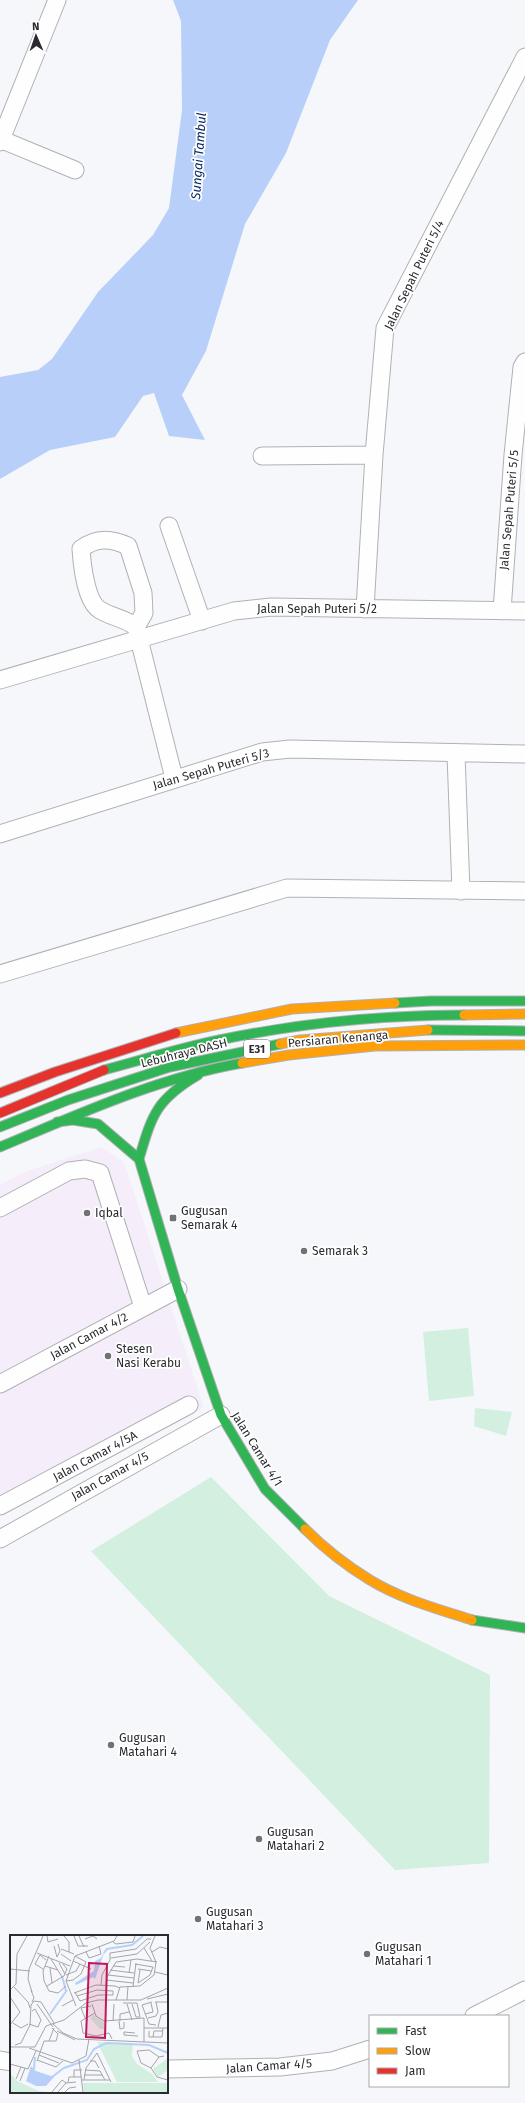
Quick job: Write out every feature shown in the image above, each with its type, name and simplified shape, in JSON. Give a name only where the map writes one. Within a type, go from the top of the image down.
[{"type":"main road","name":"Lebuhraya DASH","points":[[0,1093],[55,1072],[172,1034],[292,1009],[431,1001],[525,1001]]},
{"type":"main road","name":"Persiaran Kenanga","points":[[0,1113],[104,1070],[218,1040],[342,1020],[408,1015],[525,1014]]},
{"type":"main road","name":"Lebuhraya DASH","points":[[0,1127],[68,1100],[170,1066],[300,1040],[417,1030],[525,1031]]},
{"type":"main road","name":"Persiaran Kenanga","points":[[0,1147],[52,1123],[126,1094],[207,1069],[289,1055],[374,1046],[525,1045]]},
{"type":"main road","points":[[52,1123],[74,1120],[98,1124],[139,1158],[148,1129],[159,1105],[174,1089],[207,1069]]},
{"type":"main road","name":"Jalan Camar 4/1","points":[[139,1158],[178,1289],[221,1415],[265,1489],[317,1542],[370,1580],[420,1603],[478,1622],[525,1628]]},
{"type":"street","points":[[57,0],[0,140],[75,170]]},
{"type":"street","name":"Jalan Sepah Puteri 5/4","points":[[365,609],[374,455],[385,328],[525,57]]},
{"type":"street","name":"Jalan Sepah Puteri 5/5","points":[[502,611],[519,455],[522,367],[525,362]]},
{"type":"street","points":[[262,456],[374,455]]},
{"type":"street","points":[[169,526],[202,621]]},
{"type":"street","points":[[137,633],[144,613],[143,593],[128,546],[115,540],[100,540],[88,544],[81,549],[82,564],[94,606],[100,610],[130,622],[137,633],[174,778]]},
{"type":"street","name":"Jalan Sepah Puteri 5/2","points":[[0,680],[137,633],[202,621],[234,611],[271,607],[525,611]]},
{"type":"street","name":"Jalan Sepah Puteri 5/3","points":[[0,834],[174,778],[262,752],[290,749],[456,754],[525,754]]},
{"type":"street","points":[[456,754],[461,891]]},
{"type":"street","points":[[0,974],[287,888],[525,891]]},
{"type":"street","points":[[0,1208],[69,1171],[85,1168],[100,1174],[143,1307]]},
{"type":"street","name":"Jalan Camar 4/2","points":[[0,1384],[178,1289]]},
{"type":"street","name":"Jalan Camar 4/5A","points":[[0,1506],[190,1405]]},
{"type":"street","name":"Jalan Camar 4/5","points":[[0,1539],[221,1415]]},
{"type":"street","points":[[476,2015],[525,1990]]},
{"type":"street","name":"Jalan Camar 4/5","points":[[168,2069],[280,2067],[332,2061],[369,2049]]},
{"type":"street","points":[[0,2060],[10,2062]]},
{"type":"shaded area","points":[[101,1147],[124,1162],[204,1408],[0,1516],[0,1185],[24,1172]]},
{"type":"green space","points":[[468,1328],[474,1396],[429,1401],[423,1332]]},
{"type":"green space","points":[[475,1408],[512,1412],[506,1436],[474,1426]]},
{"type":"green space","points":[[211,1477],[329,1596],[490,1675],[489,1863],[395,1870],[91,1551]]},
{"type":"water","name":"Sungai Tambul","points":[[173,0],[358,0],[330,40],[286,153],[245,224],[206,351],[182,395],[205,440],[169,436],[154,393],[143,396],[115,437],[50,450],[0,479],[0,377],[38,370],[52,359],[98,292],[153,235],[169,208],[182,110],[181,21]]},
{"type":"traffic: fast","points":[[395,1003],[431,1001],[525,1001]]},
{"type":"traffic: fast","points":[[104,1070],[204,1043],[280,1029],[372,1018],[464,1015]]},
{"type":"traffic: fast","points":[[428,1030],[525,1031]]},
{"type":"traffic: fast","points":[[0,1127],[68,1100],[170,1067],[280,1044]]},
{"type":"traffic: fast","points":[[0,1147],[149,1087],[179,1078],[242,1063]]},
{"type":"traffic: fast","points":[[139,1159],[148,1130],[158,1109],[173,1092],[198,1075]]},
{"type":"traffic: fast","points":[[57,1122],[73,1120],[98,1124],[139,1159],[178,1289],[221,1415],[265,1489],[305,1529]]},
{"type":"traffic: fast","points":[[472,1620],[525,1628]]},
{"type":"traffic: slow","points":[[176,1033],[292,1009],[395,1003]]},
{"type":"traffic: slow","points":[[464,1015],[525,1014]]},
{"type":"traffic: slow","points":[[280,1044],[300,1040],[428,1030]]},
{"type":"traffic: slow","points":[[242,1063],[289,1055],[375,1046],[525,1045]]},
{"type":"traffic: slow","points":[[305,1529],[344,1563],[382,1587],[420,1603],[472,1620]]},
{"type":"traffic: jam","points":[[0,1093],[55,1072],[176,1033]]},
{"type":"traffic: jam","points":[[0,1113],[104,1070]]},
{"type":"place","name":"Iqbal","points":[[87,1213]]},
{"type":"place","name":"Gugusan Semarak 4","points":[[173,1218]]},
{"type":"place","name":"Semarak 3","points":[[304,1251]]},
{"type":"place","name":"Stesen Nasi Kerabu","points":[[108,1356]]},
{"type":"place","name":"Gugusan Matahari 4","points":[[111,1745]]},
{"type":"place","name":"Gugusan Matahari 2","points":[[259,1839]]},
{"type":"place","name":"Gugusan Matahari 3","points":[[198,1919]]},
{"type":"place","name":"Gugusan Matahari 1","points":[[367,1954]]}]
